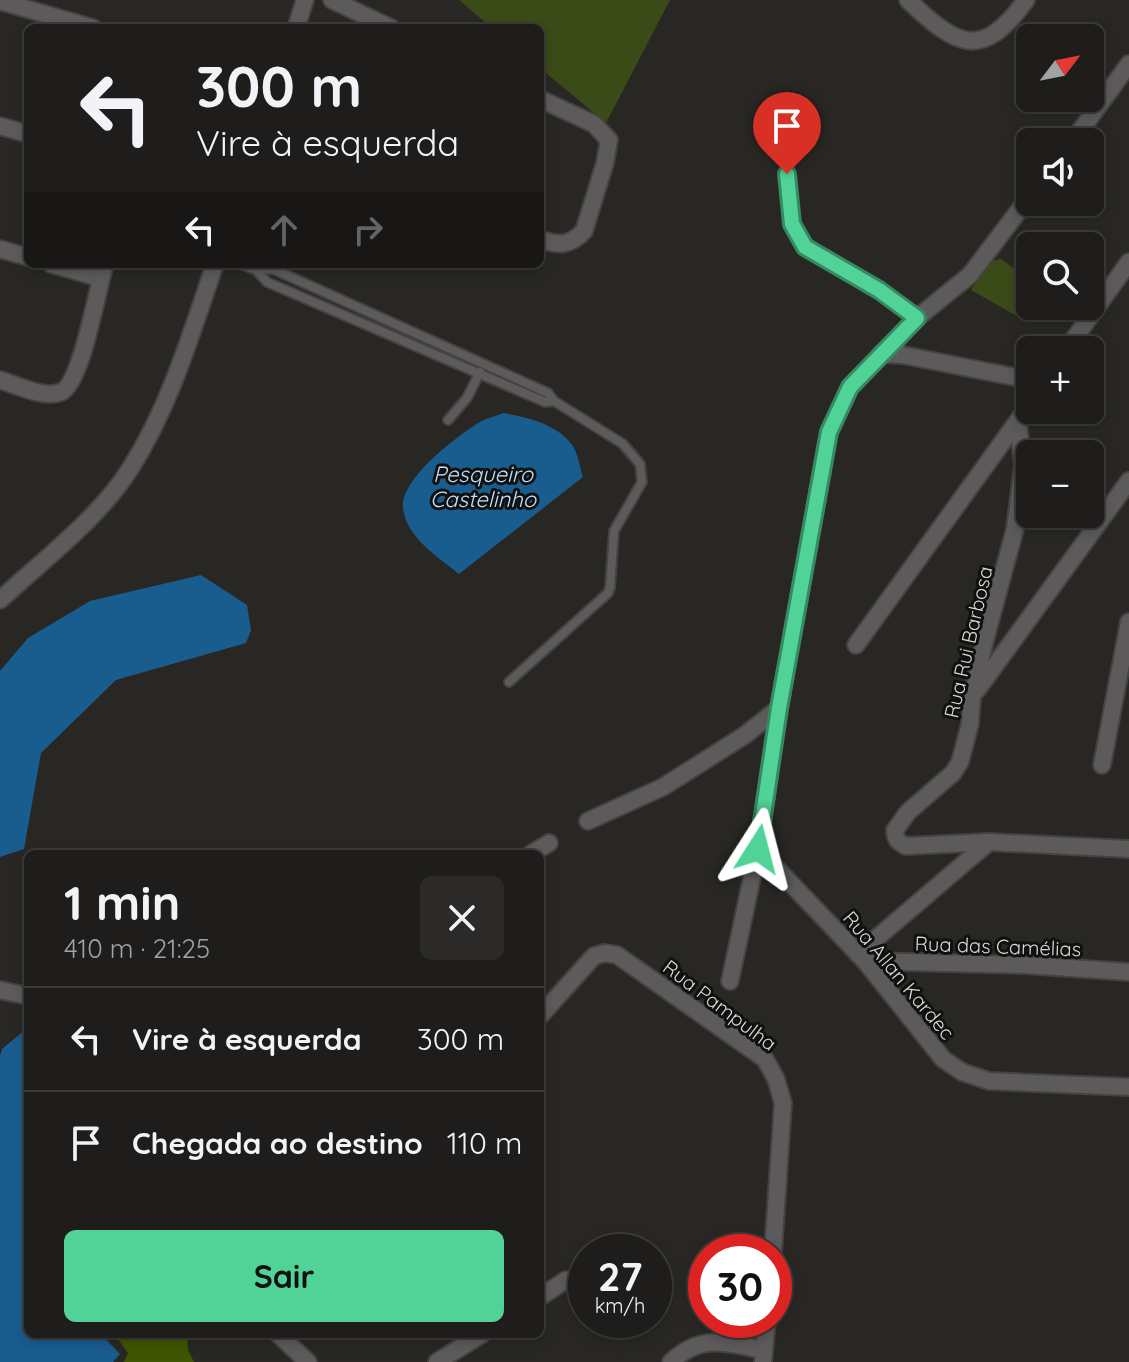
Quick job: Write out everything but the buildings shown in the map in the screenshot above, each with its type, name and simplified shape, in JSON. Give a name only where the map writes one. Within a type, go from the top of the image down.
[{"type":"street","points":[[297,24],[305,0]]},
{"type":"street","points":[[332,0],[383,24]]},
{"type":"street","points":[[908,0],[958,39],[975,43],[1002,29],[1026,0]]},
{"type":"street","points":[[0,1],[79,24]]},
{"type":"street","points":[[1082,128],[1129,64]]},
{"type":"street","points":[[544,101],[594,124],[609,140],[584,231],[576,239],[557,245],[544,240]]},
{"type":"street","points":[[0,126],[24,133]]},
{"type":"street","points":[[730,981],[758,849],[779,708],[829,432],[850,387],[917,318],[970,275],[1016,214]]},
{"type":"street","points":[[0,249],[24,256]]},
{"type":"street","points":[[1076,336],[1129,262]]},
{"type":"street","points":[[0,380],[49,395],[69,387],[86,344],[102,271],[80,268]]},
{"type":"street","points":[[0,600],[102,505],[130,469],[172,389],[214,268]]},
{"type":"street","points":[[881,354],[903,355],[1016,377]]},
{"type":"street","points":[[856,645],[1017,424]]},
{"type":"street","name":"Rua Rui Barbosa","points":[[989,842],[906,846],[899,843],[895,830],[908,812],[953,773],[960,762],[970,724],[972,698],[1015,529],[1023,465],[1018,424]]},
{"type":"street","points":[[972,698],[1129,481]]},
{"type":"street","points":[[1102,765],[1129,622]]},
{"type":"street","points":[[588,821],[663,787],[745,735],[779,708]]},
{"type":"street","points":[[861,957],[989,842],[1129,849]]},
{"type":"street","points":[[538,850],[549,843]]},
{"type":"street","name":"Rua Allan Kardec","points":[[758,849],[861,957],[943,1059],[962,1072],[989,1081],[1129,1087]]},
{"type":"street","name":"Rua Pampulha","points":[[544,1012],[594,956],[605,953],[617,955],[765,1059],[776,1079],[783,1103],[774,1234]]},
{"type":"street","name":"Rua das Camélias","points":[[861,957],[1129,972]]},
{"type":"street","points":[[0,990],[24,995]]},
{"type":"street","points":[[544,1294],[566,1280]]},
{"type":"street","points":[[282,1338],[308,1362]]},
{"type":"street","points":[[437,1362],[476,1338]]},
{"type":"street","points":[[671,1362],[683,1351],[713,1341],[764,1356]]},
{"type":"lane","points":[[786,134],[788,207],[792,224],[805,247],[879,290],[917,318]]},
{"type":"lane","points":[[251,268],[273,269],[548,393],[554,401],[623,444],[640,464],[642,482],[614,531],[608,593],[509,682]]},
{"type":"lane","points":[[256,270],[267,282],[545,402],[554,401]]},
{"type":"lane","points":[[333,311],[339,297]]},
{"type":"lane","points":[[401,340],[407,328]]},
{"type":"lane","points":[[448,420],[467,398],[482,364]]},
{"type":"green space","points":[[459,0],[670,0],[606,123],[544,71],[544,24],[487,24]]},
{"type":"green space","points":[[1001,259],[1016,270],[1016,316],[971,290],[990,261]]},
{"type":"green space","points":[[117,1338],[187,1338],[188,1350],[194,1362],[124,1362],[128,1353]]},
{"type":"water","name":"Pesqueiro Castelinho","points":[[504,413],[533,420],[559,432],[573,446],[583,477],[459,574],[416,537],[405,518],[405,497],[411,484],[432,459],[480,422]]},
{"type":"water","points":[[201,575],[247,605],[251,630],[246,643],[116,680],[41,753],[24,849],[0,857],[0,671],[28,638],[90,601]]},
{"type":"water","points":[[24,1031],[24,1338],[105,1338],[120,1354],[113,1362],[0,1362],[2,1049]]},
{"type":"route","points":[[758,849],[779,708],[829,432],[850,387],[917,318],[879,290],[805,247],[792,224],[787,174]]}]
